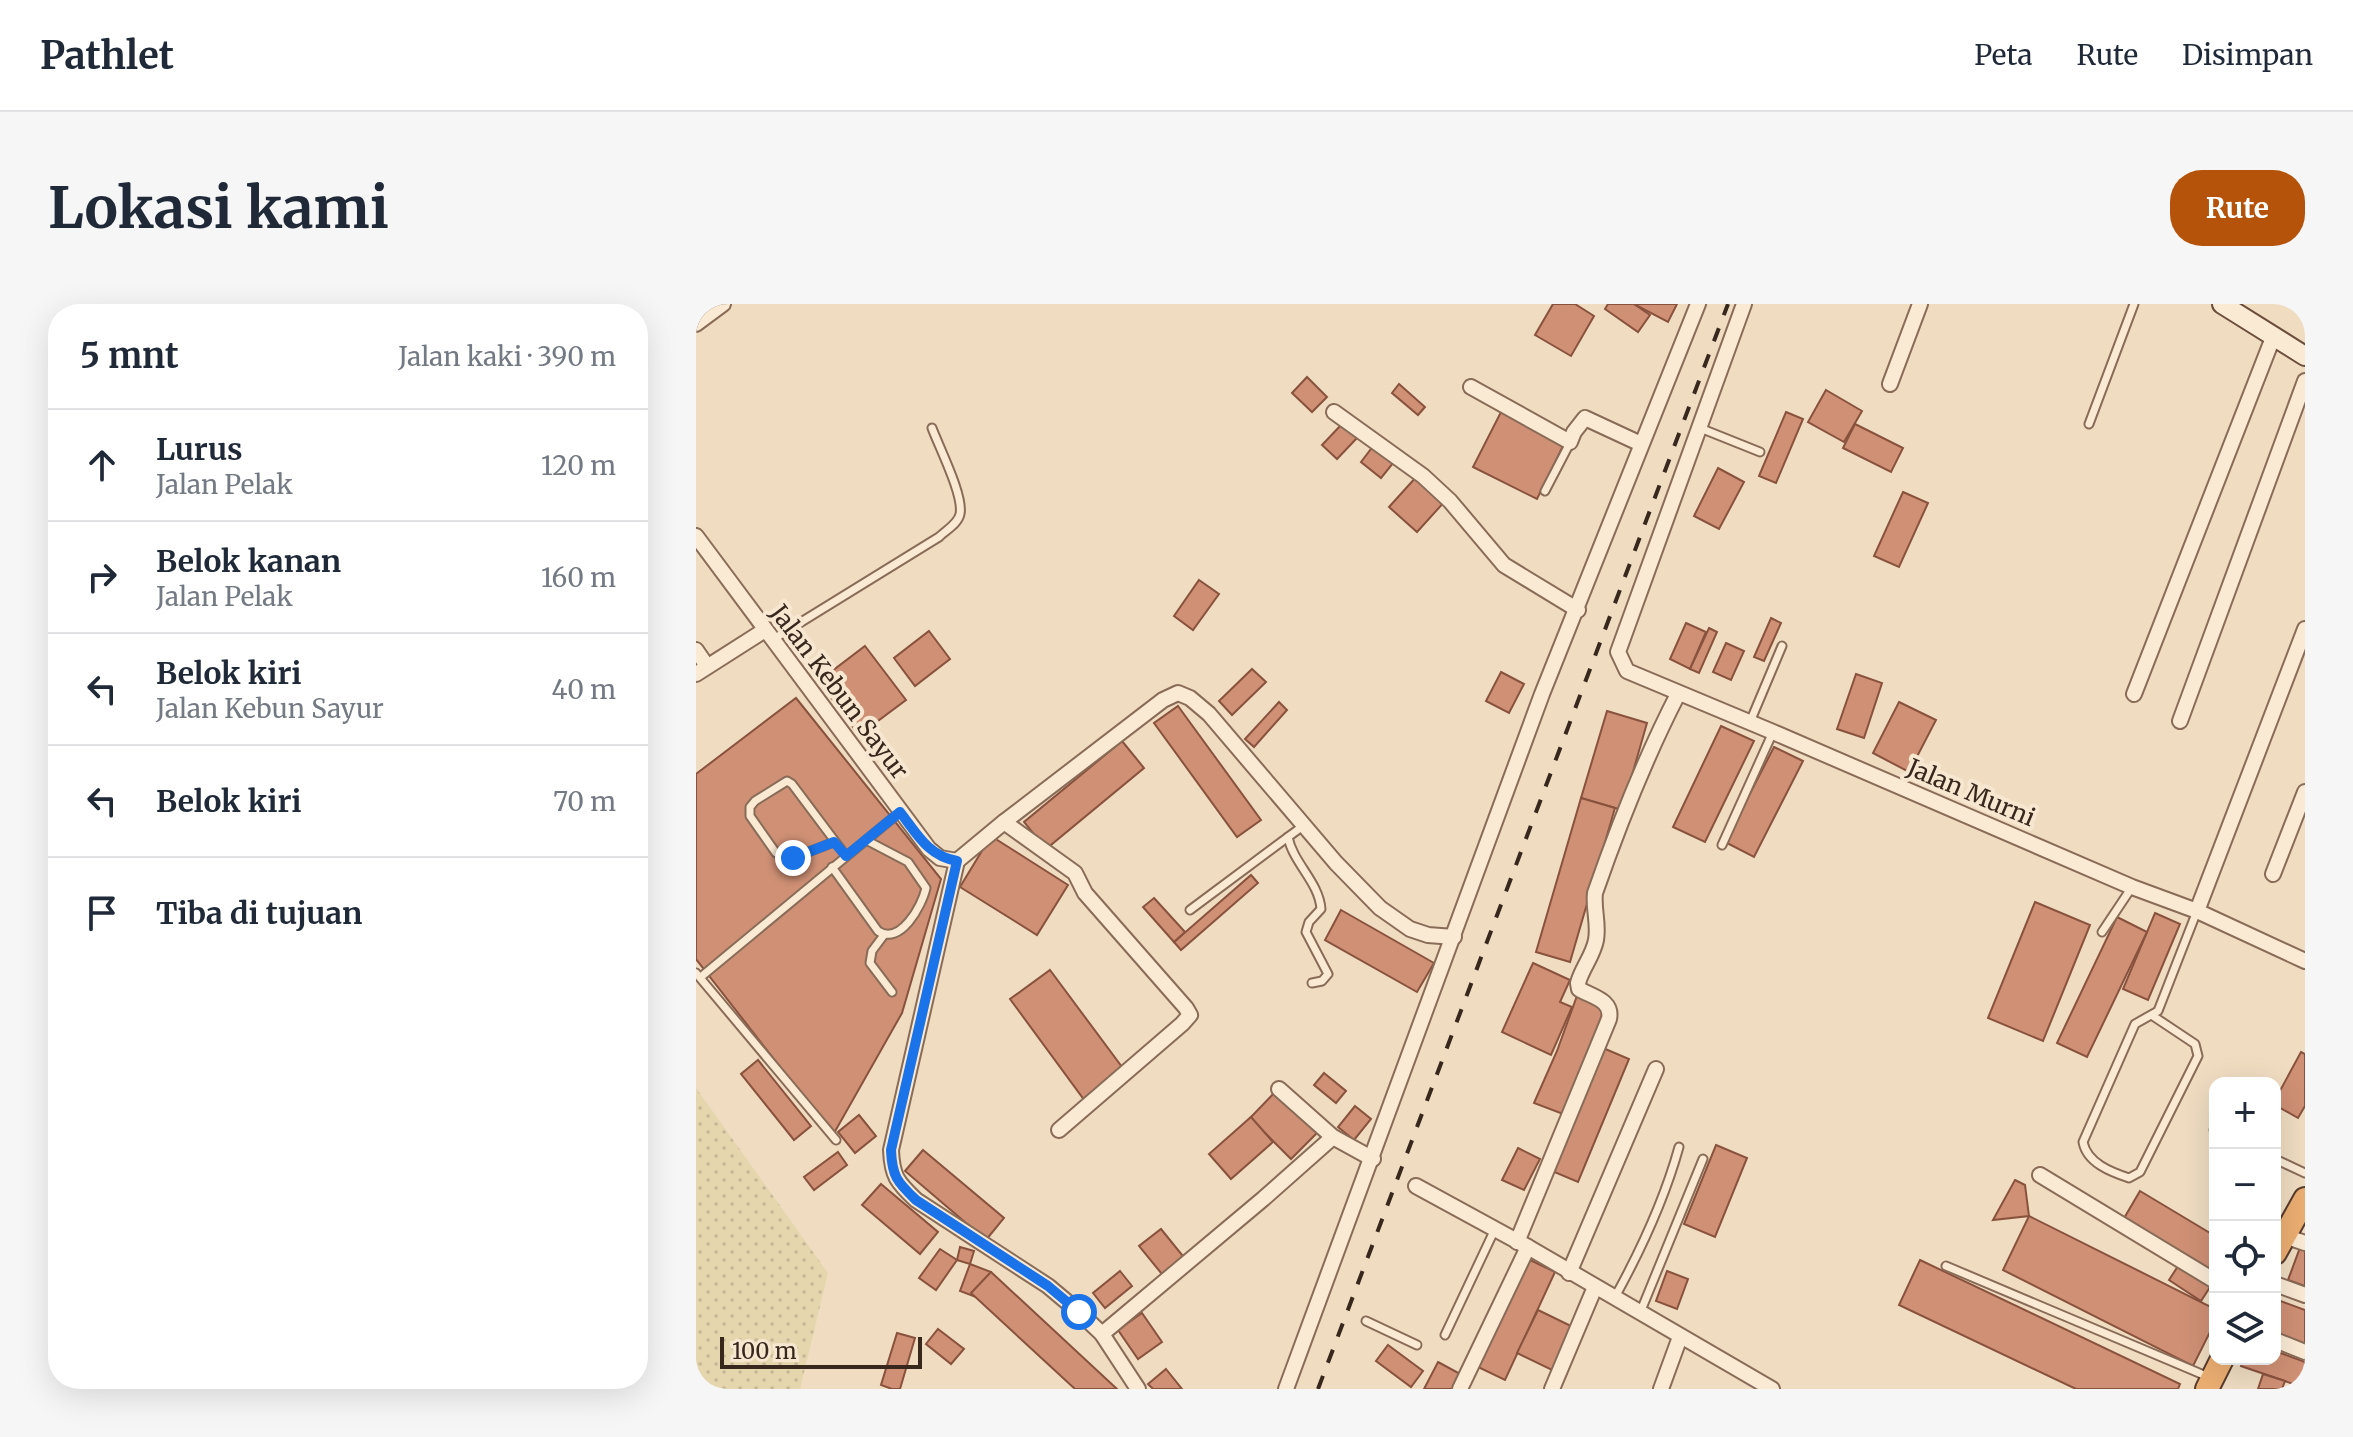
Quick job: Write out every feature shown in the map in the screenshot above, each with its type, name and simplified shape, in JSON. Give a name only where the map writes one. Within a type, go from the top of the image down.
[{"type":"highway","points":[[2288,1244],[2305,1199]]},
{"type":"main road","points":[[2226,305],[2304,353]]},
{"type":"street","points":[[696,324],[723,304]]},
{"type":"street","points":[[1286,1389],[1542,694],[1698,304]]},
{"type":"street","points":[[1704,430],[1744,304]]},
{"type":"street","points":[[1890,384],[1920,304]]},
{"type":"street","points":[[2134,694],[2274,335]]},
{"type":"street","points":[[2180,721],[2305,381]]},
{"type":"street","points":[[1471,387],[1570,442],[1585,418],[1641,444]]},
{"type":"street","points":[[1334,412],[1423,476],[1450,501],[1504,565],[1578,610]]},
{"type":"street","name":"Jalan Murni","points":[[1704,430],[1618,652],[1627,671],[2132,887],[2197,911],[2305,961]]},
{"type":"street","name":"Jalan Kebun Sayur","points":[[696,536],[929,849],[940,858],[957,861]]},
{"type":"street","points":[[2197,911],[2305,629]]},
{"type":"street","points":[[696,650],[702,670],[768,635]]},
{"type":"street","points":[[1138,1389],[1102,1334],[1048,1286],[916,1200],[901,1186],[892,1171],[891,1150],[957,861],[1163,700],[1178,693],[1190,698],[1209,714],[1336,863],[1380,908],[1410,929],[1428,935],[1454,937]]},
{"type":"street","points":[[1460,1389],[1522,1244],[1609,1019],[1611,1011],[1608,1005],[1579,989],[1579,977],[1596,943],[1595,893],[1648,751],[1678,694]]},
{"type":"street","points":[[2273,874],[2305,792]]},
{"type":"street","points":[[1004,822],[1075,873],[1085,893],[1190,1015],[1059,1130]]},
{"type":"street","points":[[1569,1273],[1656,1069]]},
{"type":"street","points":[[1279,1089],[1333,1137],[1373,1159]]},
{"type":"street","points":[[1102,1334],[1333,1137]]},
{"type":"street","points":[[2040,1175],[2209,1277]]},
{"type":"street","points":[[1416,1186],[1615,1297],[1764,1387]]},
{"type":"street","points":[[2281,1286],[2305,1295]]},
{"type":"street","points":[[1552,1389],[1595,1287]]},
{"type":"street","points":[[1661,1389],[1680,1337]]},
{"type":"street","points":[[2281,1342],[2305,1352]]},
{"type":"lane","points":[[2089,424],[2134,304]]},
{"type":"lane","points":[[768,635],[939,537],[957,522],[961,511],[957,493],[932,428]]},
{"type":"lane","points":[[1704,430],[1760,452]]},
{"type":"lane","points":[[1545,491],[1570,442]]},
{"type":"lane","points":[[1750,722],[1782,646]]},
{"type":"lane","points":[[1722,845],[1773,732]]},
{"type":"lane","points":[[834,842],[793,858],[783,857],[776,853],[750,816],[750,807],[787,781],[846,856]]},
{"type":"lane","points":[[836,1140],[699,974],[900,812]]},
{"type":"lane","points":[[1190,910],[1305,824]]},
{"type":"lane","points":[[1288,837],[1292,853],[1321,903],[1321,909],[1309,922],[1306,932],[1328,974],[1322,981],[1312,983]]},
{"type":"lane","points":[[832,867],[878,931],[884,935],[895,935],[924,897],[926,888],[908,862],[866,840]]},
{"type":"lane","points":[[2102,932],[2132,887]]},
{"type":"lane","points":[[2153,1016],[2195,1044],[2198,1056],[2140,1172],[2129,1178],[2113,1173],[2089,1157],[2083,1142],[2135,1024],[2158,1011],[2197,911]]},
{"type":"lane","points":[[884,935],[872,951],[870,963],[892,992]]},
{"type":"lane","points":[[1615,1297],[1651,1228],[1679,1147]]},
{"type":"lane","points":[[1640,1313],[1703,1159]]},
{"type":"lane","points":[[2281,1162],[2305,1173]]},
{"type":"lane","points":[[1445,1335],[1495,1229]]},
{"type":"lane","points":[[1946,1266],[2214,1376]]},
{"type":"lane","points":[[1368,1322],[1417,1345]]},
{"type":"shaded area","points":[[696,1088],[828,1273],[800,1389],[696,1389]]},
{"type":"building","points":[[1553,304],[1575,304],[1594,316],[1571,356],[1535,335]]},
{"type":"building","points":[[1608,304],[1634,304],[1650,315],[1638,332],[1605,309]]},
{"type":"building","points":[[1634,304],[1677,304],[1668,322]]},
{"type":"building","points":[[1307,377],[1327,397],[1312,412],[1292,393]]},
{"type":"building","points":[[1399,384],[1425,407],[1418,415],[1392,393]]},
{"type":"building","points":[[1826,390],[1862,411],[1844,442],[1808,422]]},
{"type":"building","points":[[1502,410],[1565,442],[1537,499],[1473,467]]},
{"type":"building","points":[[1786,412],[1803,419],[1776,483],[1759,476]]},
{"type":"building","points":[[1342,424],[1357,438],[1337,459],[1322,445]]},
{"type":"building","points":[[1855,424],[1903,448],[1891,472],[1843,448]]},
{"type":"building","points":[[1374,445],[1394,462],[1381,478],[1361,462]]},
{"type":"building","points":[[1718,468],[1744,482],[1719,529],[1694,516]]},
{"type":"building","points":[[1418,475],[1446,500],[1417,532],[1389,507]]},
{"type":"building","points":[[1903,492],[1928,503],[1899,567],[1874,556]]},
{"type":"building","points":[[1199,580],[1219,594],[1193,630],[1174,616]]},
{"type":"building","points":[[1771,618],[1781,623],[1764,661],[1754,657]]},
{"type":"building","points":[[1686,623],[1706,632],[1690,669],[1670,659]]},
{"type":"building","points":[[1709,628],[1717,632],[1699,673],[1690,669]]},
{"type":"building","points":[[929,631],[950,659],[915,686],[894,658]]},
{"type":"building","points":[[1726,643],[1744,651],[1731,680],[1713,672]]},
{"type":"building","points":[[865,646],[906,700],[859,735],[819,681]]},
{"type":"building","points":[[1252,669],[1266,682],[1232,715],[1219,701]]},
{"type":"building","points":[[1501,672],[1524,684],[1509,713],[1486,701]]},
{"type":"building","points":[[1856,674],[1882,683],[1864,738],[1837,729]]},
{"type":"building","points":[[796,698],[941,879],[902,1013],[833,1135],[696,959],[696,774]]},
{"type":"building","points":[[1279,702],[1287,710],[1254,747],[1245,739]]},
{"type":"building","points":[[1899,702],[1936,720],[1909,772],[1873,753]]},
{"type":"building","points":[[1178,706],[1261,820],[1237,837],[1154,723]]},
{"type":"building","points":[[1607,711],[1647,723],[1622,810],[1581,798]]},
{"type":"building","points":[[1721,726],[1754,741],[1705,842],[1673,827]]},
{"type":"building","points":[[1122,741],[1144,768],[1046,849],[1024,822]]},
{"type":"building","points":[[1774,747],[1803,761],[1754,857],[1725,842]]},
{"type":"building","points":[[1581,798],[1615,808],[1570,962],[1536,952]]},
{"type":"building","points":[[991,836],[1068,885],[1037,935],[960,887]]},
{"type":"building","points":[[1251,875],[1258,883],[1181,950],[1174,942]]},
{"type":"building","points":[[1154,898],[1185,932],[1174,942],[1143,907]]},
{"type":"building","points":[[2035,902],[2090,925],[2043,1041],[1988,1018]]},
{"type":"building","points":[[1341,910],[1434,963],[1417,992],[1325,940]]},
{"type":"building","points":[[2155,913],[2180,924],[2148,1000],[2123,989]]},
{"type":"building","points":[[2117,917],[2147,932],[2087,1057],[2057,1043]]},
{"type":"building","points":[[1533,963],[1570,980],[1560,1002],[1572,1007],[1551,1055],[1502,1032]]},
{"type":"building","points":[[1050,970],[1125,1071],[1085,1101],[1010,999]]},
{"type":"building","points":[[1578,993],[1606,1005],[1563,1114],[1534,1103]]},
{"type":"building","points":[[1603,1048],[1629,1059],[1578,1182],[1552,1171]]},
{"type":"building","points":[[2301,1052],[2305,1054],[2305,1106],[2298,1118],[2281,1108],[2281,1089]]},
{"type":"building","points":[[758,1060],[811,1126],[794,1140],[741,1074]]},
{"type":"building","points":[[1324,1073],[1346,1091],[1336,1103],[1314,1085]]},
{"type":"building","points":[[1278,1089],[1320,1130],[1291,1159],[1250,1118]]},
{"type":"building","points":[[1355,1106],[1371,1119],[1354,1140],[1338,1127]]},
{"type":"building","points":[[859,1115],[876,1136],[855,1153],[838,1132]]},
{"type":"building","points":[[1251,1117],[1273,1142],[1231,1179],[1209,1154]]},
{"type":"building","points":[[1716,1145],[1747,1158],[1715,1237],[1684,1224]]},
{"type":"building","points":[[1518,1148],[1540,1159],[1524,1190],[1502,1180]]},
{"type":"building","points":[[923,1150],[1004,1218],[986,1240],[905,1171]]},
{"type":"building","points":[[838,1152],[847,1165],[814,1190],[804,1177]]},
{"type":"building","points":[[2015,1180],[2025,1185],[2029,1216],[1993,1220]]},
{"type":"building","points":[[881,1184],[938,1232],[920,1254],[862,1205]]},
{"type":"building","points":[[2140,1191],[2209,1232],[2209,1271],[2123,1220]]},
{"type":"building","points":[[2029,1216],[2209,1306],[2209,1334],[2193,1366],[2003,1270]]},
{"type":"building","points":[[1161,1229],[1187,1261],[1166,1279],[1139,1246]]},
{"type":"building","points":[[2301,1245],[2305,1247],[2305,1286],[2288,1280]]},
{"type":"building","points":[[960,1247],[974,1251],[970,1264],[957,1260]]},
{"type":"building","points":[[940,1249],[957,1260],[936,1290],[919,1278]]},
{"type":"building","points":[[1526,1258],[1555,1272],[1505,1380],[1476,1366]]},
{"type":"building","points":[[1920,1260],[2180,1384],[2178,1389],[2076,1389],[1899,1305]]},
{"type":"building","points":[[2180,1263],[2209,1282],[2209,1289],[2201,1301],[2169,1280]]},
{"type":"building","points":[[970,1264],[991,1272],[981,1299],[960,1291]]},
{"type":"building","points":[[1120,1271],[1132,1286],[1105,1308],[1093,1293]]},
{"type":"building","points":[[1667,1271],[1688,1279],[1677,1309],[1656,1301]]},
{"type":"building","points":[[991,1272],[1117,1389],[1075,1389],[971,1293]]},
{"type":"building","points":[[2281,1301],[2305,1310],[2305,1348],[2281,1339]]},
{"type":"building","points":[[1538,1310],[1573,1327],[1552,1370],[1517,1353]]},
{"type":"building","points":[[1142,1313],[1162,1342],[1138,1359],[1118,1330]]},
{"type":"building","points":[[938,1329],[964,1349],[951,1364],[926,1344]]},
{"type":"building","points":[[897,1333],[915,1338],[900,1389],[892,1389],[881,1385]]},
{"type":"building","points":[[1388,1345],[1423,1371],[1411,1387],[1376,1361]]},
{"type":"building","points":[[2281,1353],[2305,1362],[2305,1388],[2241,1366],[2281,1365]]},
{"type":"building","points":[[1438,1362],[1462,1375],[1455,1389],[1424,1389]]},
{"type":"building","points":[[1166,1369],[1182,1389],[1153,1389],[1148,1384]]},
{"type":"building","points":[[2263,1374],[2285,1381],[2282,1389],[2258,1389]]},
{"type":"railway","points":[[1318,1389],[1728,304]]},
{"type":"route","points":[[793,858],[834,842],[846,856],[900,812],[929,849],[940,858],[957,861],[891,1150],[892,1171],[901,1186],[916,1200],[1048,1286],[1079,1312]]}]
